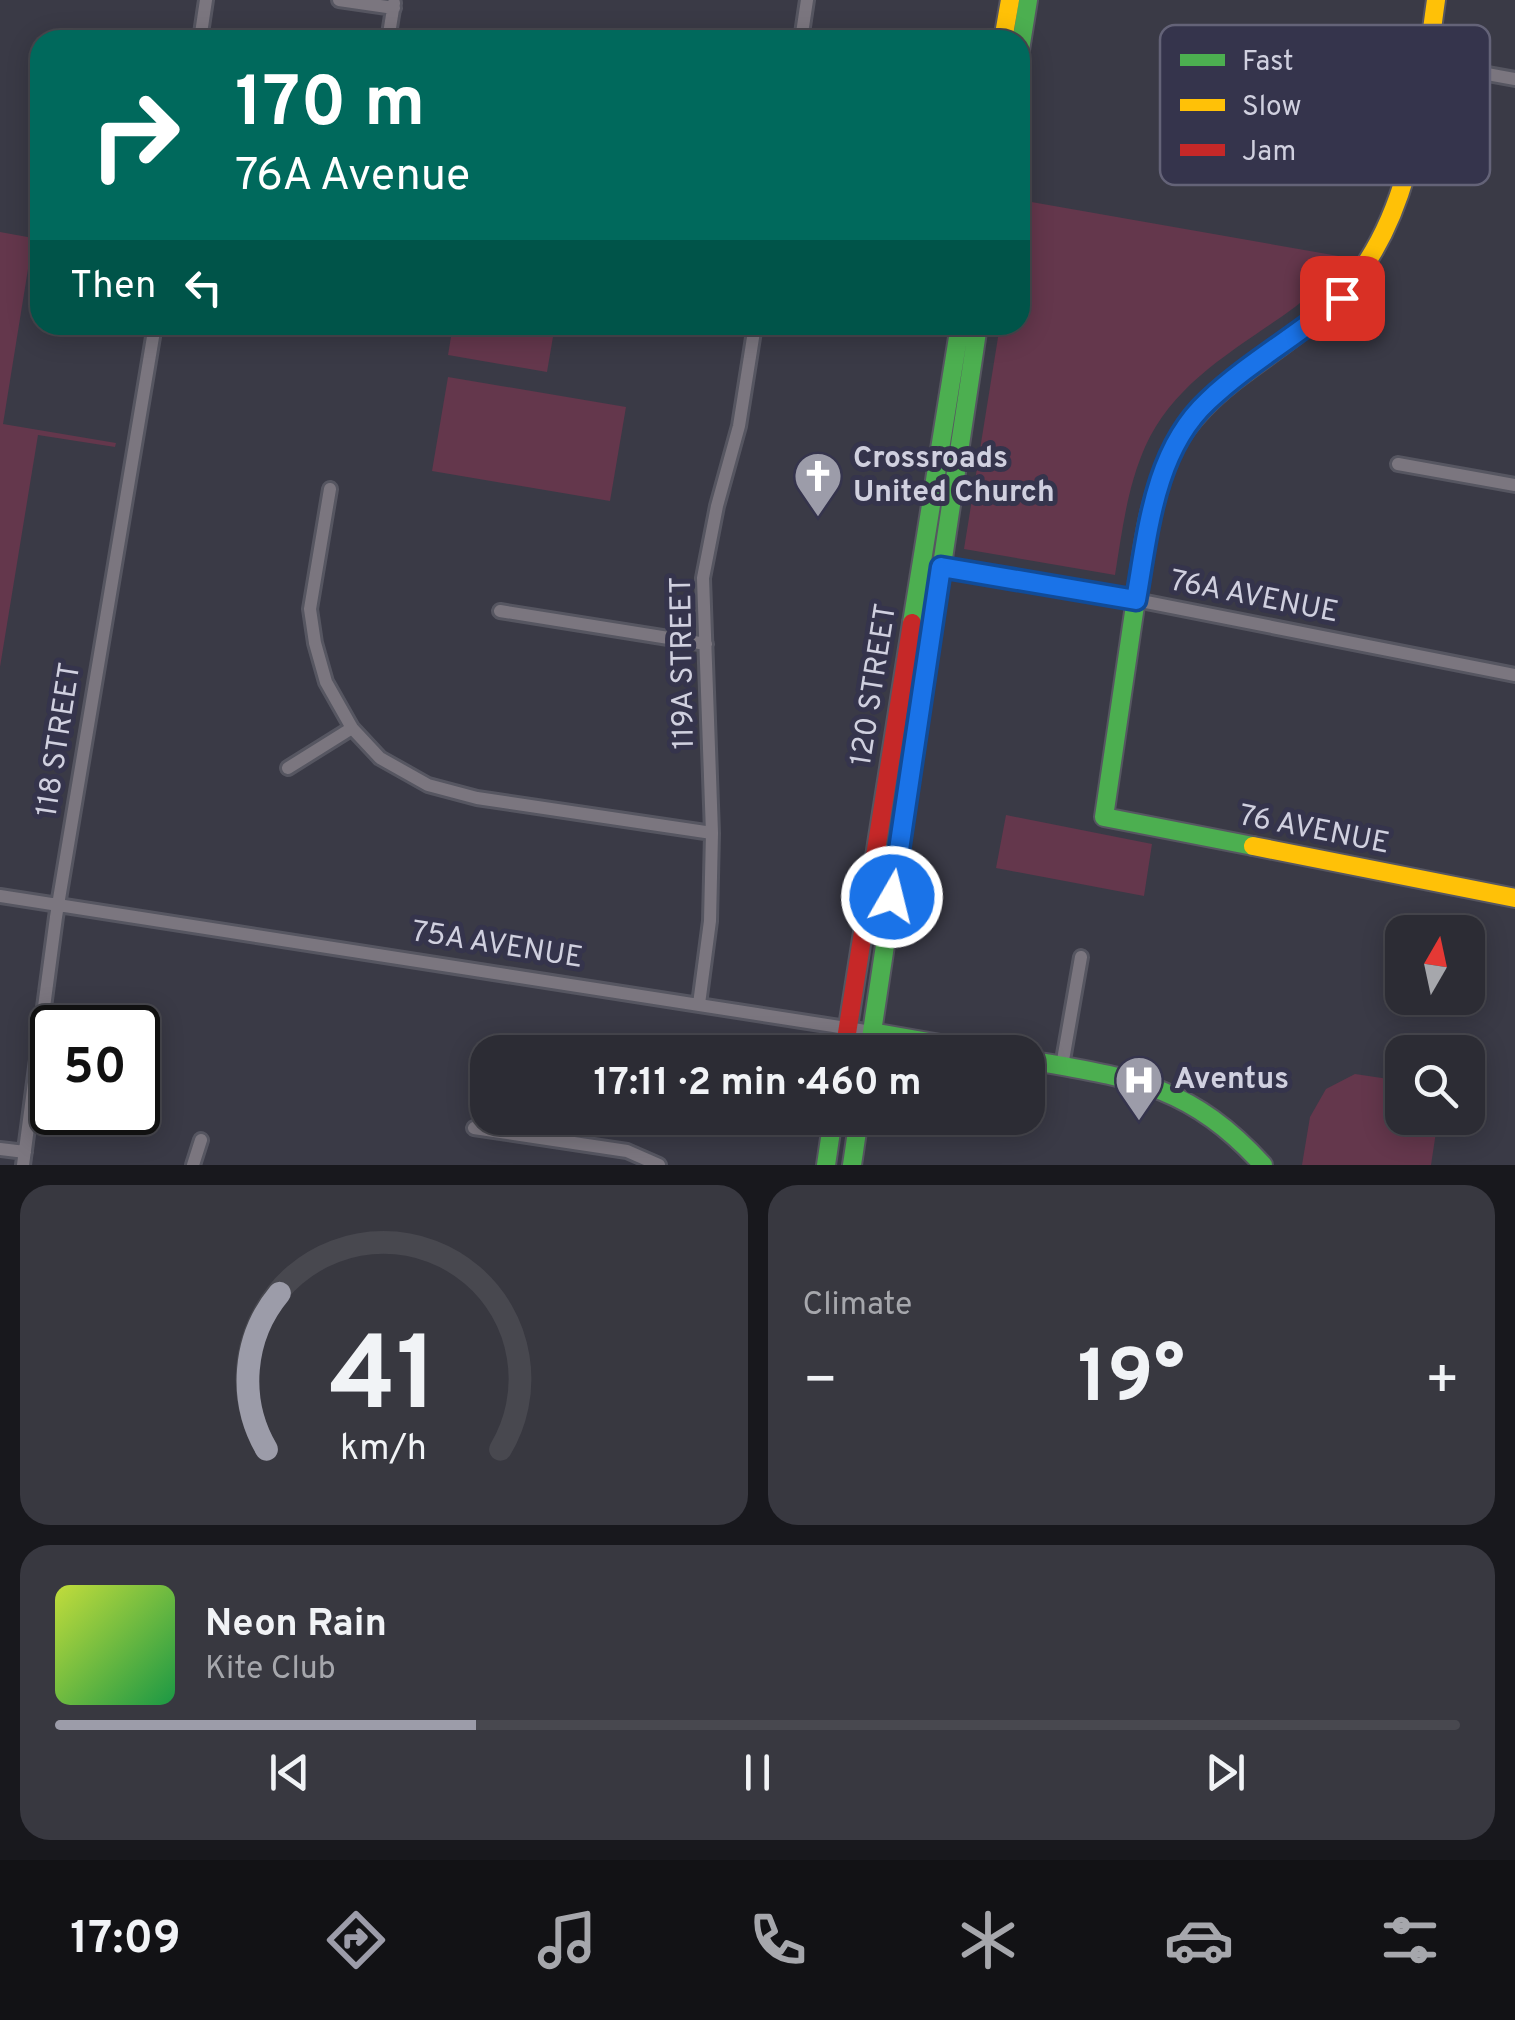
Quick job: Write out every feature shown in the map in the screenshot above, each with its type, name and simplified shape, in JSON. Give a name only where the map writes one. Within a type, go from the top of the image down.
[{"type":"street","points":[[202,30],[206,0]]},
{"type":"street","points":[[340,0],[394,4],[390,30]]},
{"type":"street","points":[[803,30],[808,0]]},
{"type":"street","points":[[1006,30],[1010,0]]},
{"type":"street","points":[[1023,30],[1028,0]]},
{"type":"street","points":[[1432,25],[1436,0]]},
{"type":"street","points":[[1490,75],[1515,79]]},
{"type":"street","points":[[1136,600],[1150,510],[1174,446],[1204,404],[1342,298],[1362,273],[1390,224],[1403,185]]},
{"type":"street","name":"118 STREET","points":[[24,1159],[58,905],[153,335]]},
{"type":"street","name":"119A STREET","points":[[699,1004],[710,921],[712,833],[703,578],[739,426],[753,335]]},
{"type":"street","name":"120 STREET","points":[[872,1035],[959,335]]},
{"type":"street","name":"120 STREET","points":[[847,1035],[976,335]]},
{"type":"street","points":[[1398,464],[1515,485]]},
{"type":"street","points":[[330,489],[310,609],[326,682],[352,728],[380,758],[428,785],[477,798],[712,833]]},
{"type":"street","name":"76A AVENUE","points":[[932,566],[1136,600],[1515,676]]},
{"type":"street","name":"76 AVENUE","points":[[1136,600],[1104,816],[1515,898]]},
{"type":"street","points":[[500,611],[706,644]]},
{"type":"street","points":[[288,768],[352,728]]},
{"type":"street","name":"75A AVENUE","points":[[0,896],[889,1035]]},
{"type":"street","points":[[1062,1066],[1080,957]]},
{"type":"street","points":[[1045,1063],[1137,1080],[1193,1102],[1228,1126],[1264,1165]]},
{"type":"street","points":[[509,1135],[659,1165]]},
{"type":"street","points":[[826,1165],[831,1135]]},
{"type":"street","points":[[852,1165],[857,1135]]},
{"type":"street","points":[[192,1165],[201,1140]]},
{"type":"street","points":[[0,1149],[24,1159]]},
{"type":"shaded area","points":[[1030,202],[1344,257],[1302,301],[1210,367],[1158,423],[1134,478],[1115,575],[964,549],[998,335],[1030,335]]},
{"type":"shaded area","points":[[0,232],[30,237],[3,424],[116,443],[115,447],[38,435],[0,667]]},
{"type":"shaded area","points":[[451,335],[553,335],[547,372],[448,355]]},
{"type":"shaded area","points":[[448,377],[626,407],[610,501],[432,471]]},
{"type":"shaded area","points":[[1006,815],[1152,844],[1144,896],[996,868]]},
{"type":"shaded area","points":[[1355,1074],[1385,1078],[1385,1135],[1436,1135],[1431,1165],[1302,1165],[1310,1117],[1326,1089]]},
{"type":"traffic: fast","points":[[1023,30],[1028,0]]},
{"type":"traffic: fast","points":[[912,623],[958,335]]},
{"type":"traffic: fast","points":[[872,1035],[977,335]]},
{"type":"traffic: fast","points":[[1247,371],[1188,425],[1157,489],[1142,554],[1104,817],[1253,846]]},
{"type":"traffic: fast","points":[[872,1032],[889,1035]]},
{"type":"traffic: fast","points":[[1045,1063],[1128,1080],[1183,1101],[1210,1117],[1263,1165]]},
{"type":"traffic: fast","points":[[826,1165],[830,1135]]},
{"type":"traffic: fast","points":[[852,1165],[856,1135]]},
{"type":"traffic: slow","points":[[1005,30],[1010,0]]},
{"type":"traffic: slow","points":[[1433,25],[1436,0]]},
{"type":"traffic: slow","points":[[1247,371],[1342,294],[1385,229],[1402,185]]},
{"type":"traffic: slow","points":[[1253,846],[1515,898]]},
{"type":"traffic: jam","points":[[847,1035],[912,623]]},
{"type":"place","name":"Crossroads United Church","points":[[818,518]]},
{"type":"place","name":"Aventus","points":[[1139,1122]]},
{"type":"route","points":[[892,897],[941,567],[1136,600],[1150,510],[1174,446],[1204,404],[1342,298]]}]
